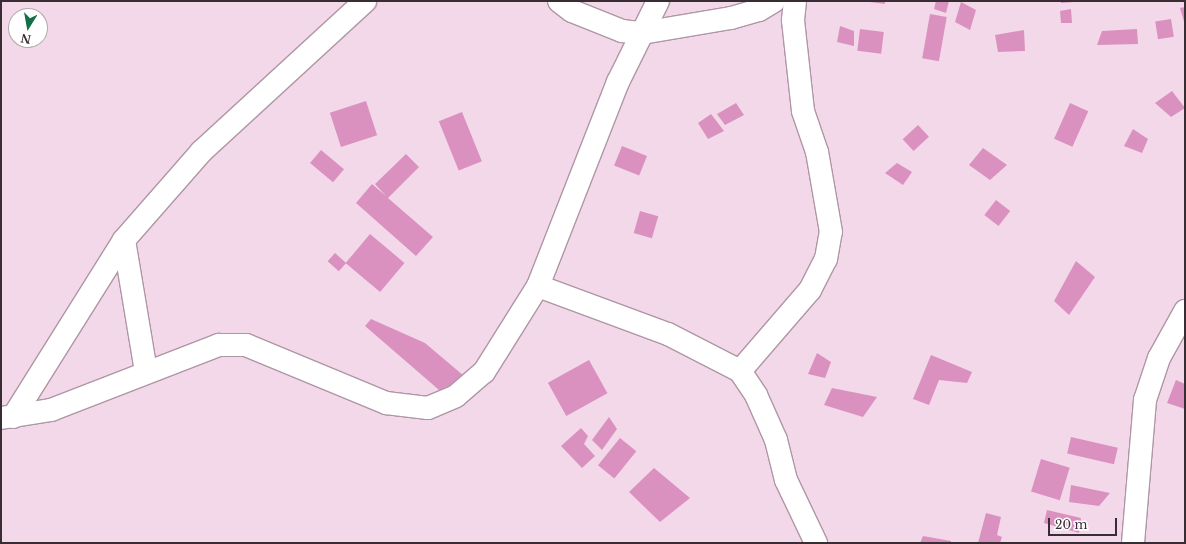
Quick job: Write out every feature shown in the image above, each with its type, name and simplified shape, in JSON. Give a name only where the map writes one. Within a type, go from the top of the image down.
[{"type":"street","points":[[7,418],[124,240],[201,152],[365,1]]},
{"type":"street","points":[[559,1],[572,11],[622,31],[642,33],[731,18],[759,10],[774,1]]},
{"type":"street","points":[[7,418],[51,410],[219,345],[246,346],[386,403],[428,408],[456,396],[484,372],[538,286],[618,82],[658,1]]},
{"type":"street","points":[[740,371],[810,290],[826,259],[831,232],[817,152],[803,111],[793,20],[794,1]]},
{"type":"street","points":[[124,240],[146,372]]},
{"type":"street","points":[[538,286],[668,334],[740,371],[756,395],[776,440],[786,480],[816,543]]},
{"type":"street","points":[[1133,543],[1145,400],[1159,358],[1185,311]]},
{"type":"building","points":[[885,1],[885,4],[870,2]]},
{"type":"building","points":[[936,1],[949,1],[946,13],[934,9]]},
{"type":"building","points":[[1061,1],[1074,1],[1074,2],[1061,3]]},
{"type":"building","points":[[961,2],[976,10],[970,30],[955,22]]},
{"type":"building","points":[[1185,7],[1185,25],[1180,8]]},
{"type":"building","points":[[1071,9],[1072,23],[1061,23],[1060,11]]},
{"type":"building","points":[[930,14],[947,17],[939,61],[922,58]]},
{"type":"building","points":[[1171,19],[1174,37],[1158,39],[1155,22]]},
{"type":"building","points":[[840,26],[854,31],[854,46],[837,42]]},
{"type":"building","points":[[860,29],[884,32],[881,54],[857,51]]},
{"type":"building","points":[[1137,29],[1138,44],[1097,45],[1102,31]]},
{"type":"building","points":[[1024,30],[1025,51],[998,52],[995,35]]},
{"type":"building","points":[[1172,91],[1185,108],[1171,117],[1155,103]]},
{"type":"building","points":[[366,101],[377,135],[341,147],[330,113]]},
{"type":"building","points":[[736,103],[744,115],[725,125],[717,114]]},
{"type":"building","points":[[1070,103],[1088,111],[1072,147],[1054,139]]},
{"type":"building","points":[[462,112],[482,161],[459,171],[439,121]]},
{"type":"building","points":[[711,114],[724,131],[708,139],[698,123]]},
{"type":"building","points":[[918,125],[929,137],[914,151],[903,139]]},
{"type":"building","points":[[1133,129],[1148,139],[1142,153],[1124,146]]},
{"type":"building","points":[[622,146],[647,156],[639,176],[614,165]]},
{"type":"building","points":[[983,148],[1007,165],[990,180],[969,165]]},
{"type":"building","points":[[321,150],[344,169],[333,182],[310,163]]},
{"type":"building","points":[[406,154],[419,167],[388,198],[433,237],[416,256],[356,203],[372,184],[386,196],[375,184]]},
{"type":"building","points":[[897,163],[912,172],[903,185],[885,173]]},
{"type":"building","points":[[996,200],[1010,211],[998,226],[984,215]]},
{"type":"building","points":[[640,211],[658,216],[652,238],[634,233]]},
{"type":"building","points":[[370,234],[404,263],[380,292],[346,263]]},
{"type":"building","points":[[335,253],[346,263],[339,271],[328,261]]},
{"type":"building","points":[[1076,261],[1095,277],[1069,315],[1054,301]]},
{"type":"building","points":[[371,319],[425,343],[464,376],[446,396],[365,326]]},
{"type":"building","points":[[817,353],[831,362],[825,378],[808,374]]},
{"type":"building","points":[[931,355],[972,372],[967,383],[939,380],[929,405],[913,399]]},
{"type":"building","points":[[589,360],[607,393],[566,416],[548,383]]},
{"type":"building","points":[[1176,380],[1185,384],[1185,409],[1167,403]]},
{"type":"building","points":[[832,388],[877,397],[863,417],[824,405]]},
{"type":"building","points":[[609,417],[617,429],[602,450],[592,440]]},
{"type":"building","points":[[581,428],[588,436],[584,444],[595,456],[582,468],[561,446]]},
{"type":"building","points":[[1071,437],[1118,448],[1114,464],[1067,454]]},
{"type":"building","points":[[620,438],[636,451],[614,478],[598,465]]},
{"type":"building","points":[[1041,459],[1070,468],[1060,500],[1031,492]]},
{"type":"building","points":[[654,468],[690,498],[660,522],[629,492]]},
{"type":"building","points":[[1071,485],[1110,493],[1099,506],[1069,502]]},
{"type":"building","points":[[1047,510],[1081,518],[1079,533],[1044,523]]},
{"type":"building","points":[[986,513],[1001,517],[997,535],[1002,537],[1000,543],[978,543]]},
{"type":"building","points":[[923,536],[951,541],[951,543],[920,543]]}]
